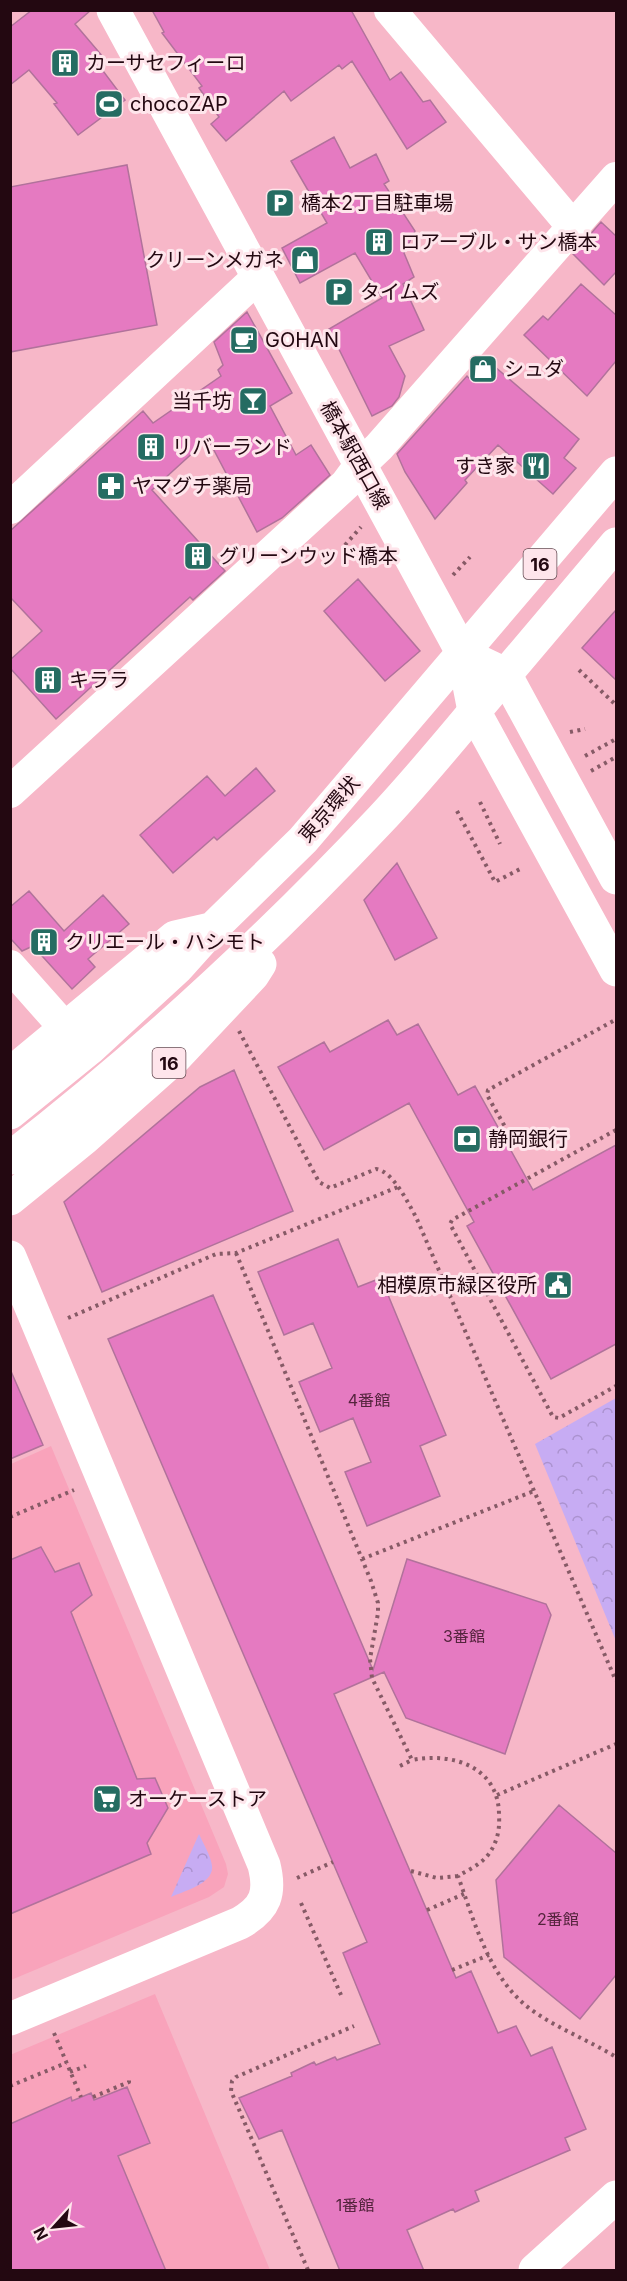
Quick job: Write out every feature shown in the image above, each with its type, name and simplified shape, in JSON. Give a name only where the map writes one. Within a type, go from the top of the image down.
[{"type":"main road","name":"橋本駅西口線","points":[[113,10],[463,654],[474,711],[616,970]]},
{"type":"main road","name":"東京環状","points":[[10,1113],[89,1050],[178,967],[213,928],[303,840],[616,473]]},
{"type":"main road","name":"16","points":[[10,1158],[115,1072],[300,902],[382,818],[616,544]]},
{"type":"main road","points":[[463,654],[505,674],[616,878]]},
{"type":"main road","name":"16","points":[[10,1199],[85,1138],[174,1059],[253,975],[300,902]]},
{"type":"main road","name":"16","points":[[10,1074],[175,938],[213,928]]},
{"type":"main road","points":[[10,1257],[268,1880],[264,1902],[256,1912],[240,1923],[10,2019]]},
{"type":"main road","points":[[535,2271],[616,2197]]},
{"type":"street","points":[[390,10],[573,227]]},
{"type":"street","points":[[10,792],[346,484],[360,465],[379,447],[616,178]]},
{"type":"street","points":[[10,508],[258,277]]},
{"type":"street","points":[[10,966],[65,1028]]},
{"type":"path","points":[[345,545],[365,522]]},
{"type":"path","points":[[453,575],[470,557]]},
{"type":"path","points":[[579,670],[616,705]]},
{"type":"path","points":[[563,734],[585,729]]},
{"type":"path","points":[[585,756],[616,739]]},
{"type":"path","points":[[585,774],[616,757]]},
{"type":"path","points":[[480,801],[500,844]]},
{"type":"path","points":[[457,811],[495,882],[522,868]]},
{"type":"path","points":[[508,1132],[487,1095],[488,1090],[615,1020]]},
{"type":"path","points":[[235,1023],[319,1182],[330,1188],[376,1169],[386,1172],[398,1186],[416,1217],[616,1681]]},
{"type":"path","points":[[616,1130],[452,1220],[450,1224],[553,1417],[558,1418],[616,1386]]},
{"type":"path","points":[[66,1319],[216,1254],[236,1253],[398,1186]]},
{"type":"path","points":[[236,1253],[378,1603],[370,1659],[372,1678],[412,1760]]},
{"type":"path","points":[[10,1516],[78,1489]]},
{"type":"path","points":[[362,1559],[534,1491]]},
{"type":"path","points":[[497,1795],[616,1744]]},
{"type":"path","points":[[400,1766],[412,1760],[440,1757],[456,1760],[483,1775],[497,1795],[499,1827],[496,1839],[481,1862],[458,1876],[437,1878],[411,1871]]},
{"type":"path","points":[[297,1879],[333,1862]]},
{"type":"path","points":[[458,1876],[489,1955],[509,1989],[535,2013],[616,2057]]},
{"type":"path","points":[[427,1910],[464,1894]]},
{"type":"path","points":[[302,1903],[341,1995]]},
{"type":"path","points":[[452,1970],[489,1955]]},
{"type":"path","points":[[308,2271],[231,2091],[231,2086],[236,2077],[354,2026]]},
{"type":"path","points":[[54,2032],[81,2097]]},
{"type":"path","points":[[10,2086],[66,2063]]},
{"type":"path","points":[[70,2072],[86,2066]]},
{"type":"path","points":[[93,2097],[129,2082],[129,2079]]},
{"type":"shaded area","points":[[51,1446],[226,1864],[228,1874],[224,1887],[209,1897],[11,1980],[11,1464]]},
{"type":"shaded area","points":[[155,1994],[270,2270],[11,2270],[10,2055]]},
{"type":"green space","points":[[616,1398],[616,1641],[535,1444]]},
{"type":"green space","points":[[199,1834],[210,1858],[211,1872],[203,1882],[171,1897]]},
{"type":"building","points":[[32,10],[91,10],[75,24],[104,58],[97,63],[125,100],[78,135],[54,104],[57,103],[29,70],[10,85],[10,27]]},
{"type":"building","points":[[152,10],[351,10],[390,80],[401,72],[423,102],[430,100],[446,122],[407,149],[352,61],[342,69],[339,65],[291,101],[284,91],[226,141],[211,124],[219,117],[199,88],[202,86],[162,33],[164,32]]},
{"type":"building","points":[[334,137],[350,168],[376,154],[389,181],[384,184],[415,231],[404,253],[414,277],[403,284],[424,330],[389,346],[405,376],[399,397],[392,406],[372,416],[329,329],[382,298],[355,253],[300,283],[282,248],[327,223],[291,161]]},
{"type":"building","points":[[127,165],[157,325],[10,352],[10,187]]},
{"type":"building","points":[[601,222],[616,236],[616,272],[604,285],[573,254]]},
{"type":"building","points":[[581,284],[616,315],[616,361],[587,396],[524,335],[543,316],[548,320]]},
{"type":"building","points":[[247,312],[292,393],[270,406],[296,455],[311,445],[330,475],[282,518],[257,532],[208,439],[152,490],[225,571],[193,600],[190,597],[56,719],[10,668],[10,660],[42,631],[10,597],[10,531],[143,411],[153,423],[221,376],[218,370],[223,365],[214,342]]},
{"type":"building","points":[[487,360],[579,439],[564,458],[576,468],[553,494],[498,445],[465,480],[467,483],[435,519],[405,472],[397,454],[467,376],[469,378]]},
{"type":"building","points":[[358,579],[420,651],[385,681],[324,611]]},
{"type":"building","points":[[616,610],[616,680],[582,648]]},
{"type":"building","points":[[256,768],[275,791],[217,840],[214,837],[173,873],[140,835],[207,776],[225,796]]},
{"type":"building","points":[[397,863],[437,938],[395,960],[364,900]]},
{"type":"building","name":"クリエール・ハシモト","points":[[29,891],[64,931],[103,895],[129,924],[88,959],[95,967],[72,989],[33,946],[22,951],[10,938],[10,907]]},
{"type":"building","points":[[388,1020],[397,1035],[418,1024],[458,1095],[475,1086],[533,1190],[616,1145],[616,1344],[551,1379],[467,1226],[474,1222],[409,1103],[324,1150],[278,1067],[324,1042],[330,1052]]},
{"type":"building","points":[[234,1070],[293,1211],[102,1292],[64,1202],[200,1087]]},
{"type":"building","points":[[338,1239],[358,1287],[381,1278],[446,1435],[420,1446],[440,1496],[367,1526],[345,1472],[371,1462],[353,1418],[320,1432],[299,1382],[332,1368],[313,1323],[284,1335],[258,1272]]},
{"type":"building","points":[[213,1295],[373,1670],[407,1559],[546,1604],[551,1615],[505,1754],[406,1718],[384,1672],[334,1694],[456,1978],[471,1971],[498,2033],[516,2026],[531,2056],[552,2047],[586,2129],[565,2138],[570,2150],[475,2191],[479,2201],[455,2212],[453,2209],[407,2230],[424,2271],[340,2271],[282,2130],[259,2139],[239,2098],[292,2076],[291,2073],[314,2062],[316,2065],[335,2057],[337,2060],[380,2044],[343,1953],[367,1942],[108,1339]]},
{"type":"building","points":[[10,1369],[43,1445],[10,1459]]},
{"type":"building","points":[[41,1547],[55,1572],[79,1563],[92,1595],[71,1612],[137,1779],[155,1778],[168,1808],[147,1843],[151,1854],[10,1914],[10,1560]]},
{"type":"building","points":[[559,1805],[616,1853],[616,1975],[580,2019],[504,1957],[496,1880]]},
{"type":"building","points":[[127,2087],[150,2143],[118,2156],[166,2271],[10,2271],[10,2124],[71,2097],[72,2101],[91,2093],[94,2100]]},
{"type":"place","name":"カーサセフィーロ","points":[[65,63]]},
{"type":"place","name":"chocoZAP","points":[[109,104]]},
{"type":"place","name":"橋本2丁目駐車場","points":[[280,203]]},
{"type":"place","name":"ロアーブル・サン橋本","points":[[379,242]]},
{"type":"place","name":"クリーンメガネ","points":[[305,260]]},
{"type":"place","name":"タイムズ","points":[[339,292]]},
{"type":"place","name":"GOHAN","points":[[244,340]]},
{"type":"place","name":"シュダ","points":[[483,369]]},
{"type":"place","name":"当千坊","points":[[253,401]]},
{"type":"place","name":"リバーランド","points":[[151,447]]},
{"type":"place","name":"すき家","points":[[536,466]]},
{"type":"place","name":"ヤマグチ薬局","points":[[111,486]]},
{"type":"place","name":"グリーンウッド橋本","points":[[198,556]]},
{"type":"place","name":"キララ","points":[[48,680]]},
{"type":"place","name":"クリエール・ハシモト","points":[[44,942]]},
{"type":"place","name":"静岡銀行","points":[[467,1139]]},
{"type":"place","name":"相模原市緑区役所","points":[[558,1285]]},
{"type":"place","name":"オーケーストア","points":[[107,1799]]}]
